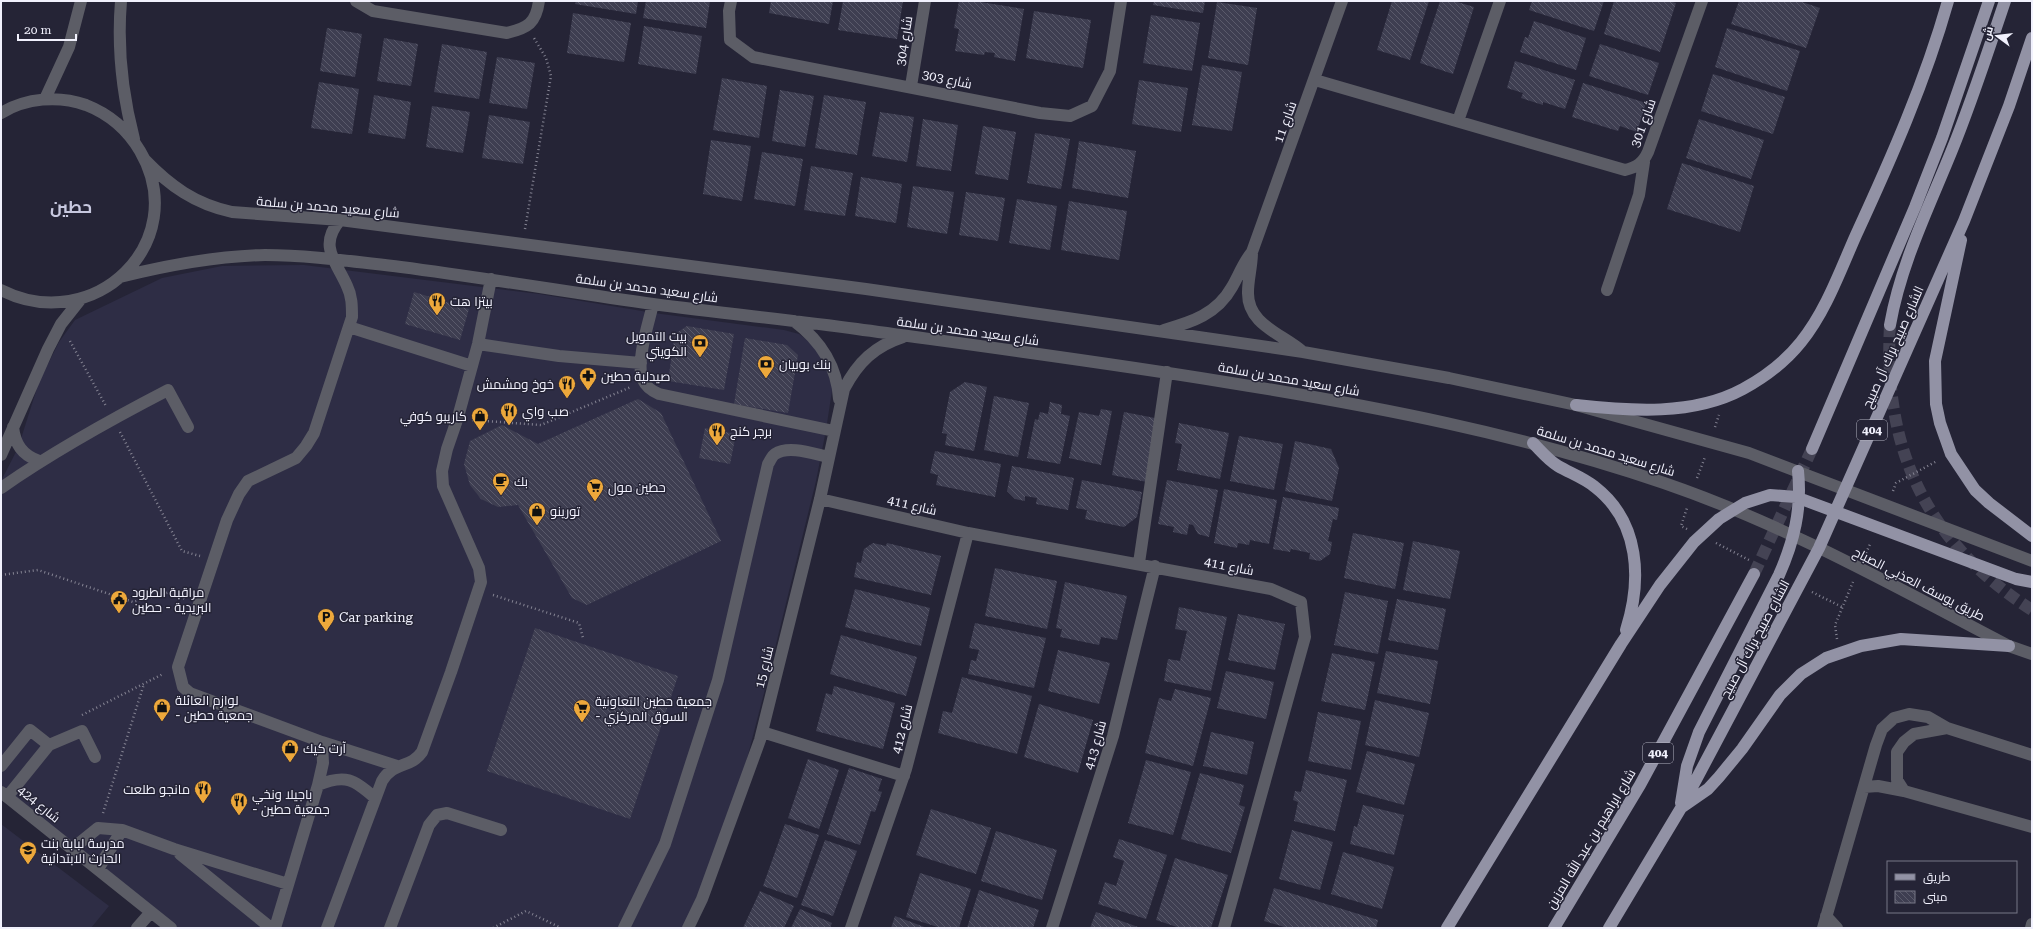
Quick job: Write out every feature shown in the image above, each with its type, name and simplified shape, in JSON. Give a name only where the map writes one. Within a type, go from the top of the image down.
[{"type":"main road","points":[[1576,405],[1651,410],[1688,406],[1725,397],[1758,380],[1783,361],[1801,342],[1822,309],[1889,163],[1916,96],[1948,1]]},
{"type":"main road","points":[[1812,449],[1926,180],[1967,68],[1989,1]]},
{"type":"main road","points":[[1890,325],[1894,303],[1906,262],[1953,148],[2005,1]]},
{"type":"main road","name":"الشارع صبيح براك آل صبيح","points":[[1681,808],[1819,548],[1846,490],[1964,221],[2009,106],[2032,38]]},
{"type":"main road","points":[[1964,221],[1935,361],[1936,404],[1940,423],[1951,454],[1963,475],[1975,490],[1989,503],[2032,536]]},
{"type":"main road","points":[[1533,443],[1546,457],[1584,480],[1604,495],[1617,510],[1627,529],[1634,556],[1635,592],[1632,610],[1621,644]]},
{"type":"main road","points":[[1681,808],[1687,766],[1697,738],[1779,575],[1794,536],[1799,499],[1798,471]]},
{"type":"main road","points":[[1447,928],[1621,644],[1660,585],[1694,542],[1706,530],[1734,508],[1757,498],[1770,496],[1783,496],[1799,499],[2016,579],[2032,582]]},
{"type":"main road","name":"شارع ابراهيم بن عبد الله المزين","points":[[1554,928],[1640,785],[1754,574]]},
{"type":"main road","points":[[1681,808],[1704,792],[1719,778],[1790,684],[1813,665],[1826,658],[1861,646],[1900,639],[2009,646]]},
{"type":"main road","name":"404","points":[[1609,928],[1681,808]]},
{"type":"street","points":[[44,99],[69,47],[81,1]]},
{"type":"street","points":[[122,1],[119,44],[120,68],[123,92],[134,140]]},
{"type":"street","points":[[356,1],[373,11],[381,13],[507,33],[525,28],[537,13],[539,1]]},
{"type":"street","name":"شارع 303","points":[[731,1],[728,11],[730,40],[752,56],[911,86],[1040,113],[1070,116],[1092,106],[1110,71],[1121,1]]},
{"type":"street","name":"شارع 304","points":[[911,86],[925,1]]},
{"type":"street","name":"شارع 11","points":[[1303,352],[1294,344],[1264,325],[1253,313],[1249,303],[1248,292],[1252,252],[1315,80],[1342,1]]},
{"type":"street","points":[[1458,121],[1500,1]]},
{"type":"street","name":"شارع 301","points":[[1315,80],[1458,121],[1614,169],[1630,169],[1644,162],[1702,1]]},
{"type":"street","points":[[1,113],[18,104],[44,99],[78,102],[95,108],[120,125],[134,140],[145,160],[154,190],[152,222],[147,239],[140,252],[120,277],[102,291],[80,300],[60,303],[40,303],[20,298],[1,290]]},
{"type":"street","name":"شارع سعيد محمد بن سلمة","points":[[145,160],[178,190],[190,198],[217,209],[246,214],[340,220],[866,289],[1303,352],[1449,378],[1576,405],[1749,453],[1798,471]]},
{"type":"street","points":[[1608,290],[1639,195],[1644,162]]},
{"type":"street","points":[[340,220],[335,226],[329,240],[332,258],[348,287],[351,296],[352,317],[314,433],[296,458],[248,481],[238,494],[227,520],[178,667],[182,687],[190,693],[322,742],[396,766]]},
{"type":"street","name":"شارع 11","points":[[1159,331],[1193,322],[1216,308],[1228,294],[1243,264],[1252,252]]},
{"type":"street","name":"شارع سعيد محمد بن سلمة","points":[[120,277],[184,263],[227,257],[299,256],[332,258],[491,279],[653,304],[794,321],[1167,372],[1368,406],[1533,443],[1612,466],[1692,493],[1734,508],[1794,536]]},
{"type":"street","points":[[327,928],[375,798],[386,774],[396,766],[413,761],[422,752],[479,590],[481,582],[480,568],[443,486],[442,471],[478,344],[491,279]]},
{"type":"street","points":[[1,455],[35,375],[61,324],[80,300]]},
{"type":"street","points":[[653,304],[640,370],[644,382],[652,391],[659,394],[834,431]]},
{"type":"street","name":"شارع 15","points":[[794,321],[816,340],[831,363],[837,384],[839,405]]},
{"type":"street","points":[[349,327],[472,366]]},
{"type":"street","name":"شارع 15","points":[[688,928],[702,900],[762,732],[820,498],[839,405],[849,379],[862,361],[874,350],[904,336]]},
{"type":"street","points":[[478,344],[559,356],[641,363]]},
{"type":"street","points":[[1139,563],[1167,372]]},
{"type":"street","points":[[1,488],[39,462],[112,418],[168,390],[188,426]]},
{"type":"street","points":[[13,427],[17,445],[30,458],[39,462]]},
{"type":"street","points":[[624,928],[665,844],[718,680],[768,464],[774,454],[782,451],[793,450],[829,457]]},
{"type":"street","points":[[1798,471],[2032,561]]},
{"type":"street","name":"شارع 411","points":[[820,498],[968,533],[1139,563],[1271,589],[1301,602],[1305,637],[1224,928]]},
{"type":"street","name":"شارع 412","points":[[851,928],[904,776],[968,533]]},
{"type":"street","name":"طريق يوسف العذبي الصباح","points":[[1794,536],[2009,646],[2032,654]]},
{"type":"street","name":"شارع 413","points":[[1052,928],[1113,736],[1155,566]]},
{"type":"street","points":[[1823,928],[1882,729],[1894,718],[1910,714],[1928,717],[1947,728],[2032,755]]},
{"type":"street","points":[[1904,791],[1897,780],[1897,752],[1914,734],[1947,728]]},
{"type":"street","points":[[1,766],[30,730],[49,745]]},
{"type":"street","points":[[4,794],[49,745],[82,731],[96,757]]},
{"type":"street","points":[[762,732],[904,776]]},
{"type":"street","points":[[275,928],[318,785],[323,763],[322,742]]},
{"type":"street","points":[[318,785],[333,779],[347,779],[361,785],[375,798]]},
{"type":"street","points":[[1864,787],[1878,786],[1904,791],[2032,827]]},
{"type":"street","name":"شارع 424","points":[[4,794],[171,928]]},
{"type":"street","points":[[390,928],[429,825],[437,815],[447,813],[501,830]]},
{"type":"street","points":[[72,849],[98,828],[122,830],[174,849],[288,884]]},
{"type":"street","points":[[98,869],[122,830]]},
{"type":"street","points":[[174,849],[271,928]]},
{"type":"street","points":[[137,928],[151,912]]},
{"type":"street","points":[[1826,916],[1837,928]]},
{"type":"street","points":[[2031,928],[2032,924]]},
{"type":"path","points":[[523,244],[550,76],[546,58],[538,42],[525,28]]},
{"type":"path","points":[[61,324],[182,552],[214,560]]},
{"type":"path","points":[[471,420],[541,425],[644,382]]},
{"type":"path","points":[[1681,526],[1725,397]]},
{"type":"path","points":[[1,575],[38,570],[133,602],[174,591],[198,606]]},
{"type":"path","points":[[479,590],[579,623],[583,638]]},
{"type":"path","points":[[81,716],[178,667]]},
{"type":"path","points":[[98,828],[145,684]]},
{"type":"path","points":[[493,928],[526,911],[561,928]]},
{"type":"shaded area","points":[[304,265],[539,294],[654,313],[784,330],[799,334],[816,347],[827,364],[833,384],[826,430],[816,481],[765,689],[732,817],[688,928],[171,928],[1,791],[1,481],[18,448],[39,382],[59,342],[75,320],[162,278],[222,266]]},
{"type":"shaded area","name":"مدرسة لبابة بنت الحارث الابتدائية","points":[[1,824],[109,906],[91,928],[1,928]]},
{"type":"building","points":[[576,1],[638,1],[636,14],[575,4]]},
{"type":"building","points":[[646,1],[710,1],[706,28],[643,18]]},
{"type":"building","points":[[771,1],[833,1],[829,24],[769,13]]},
{"type":"building","points":[[843,1],[903,1],[897,39],[838,30]]},
{"type":"building","points":[[959,1],[974,1],[1024,9],[1015,61],[994,57],[995,53],[985,52],[984,55],[955,51],[959,29],[954,28]]},
{"type":"building","points":[[1154,1],[1205,1],[1203,13],[1153,5]]},
{"type":"building","points":[[1392,1],[1429,1],[1410,60],[1377,50]]},
{"type":"building","points":[[1440,1],[1454,1],[1474,7],[1453,74],[1420,63]]},
{"type":"building","points":[[1532,1],[1604,1],[1594,31],[1529,10]]},
{"type":"building","points":[[1614,1],[1669,1],[1676,3],[1660,52],[1604,34]]},
{"type":"building","points":[[1739,1],[1799,1],[1820,8],[1806,48],[1731,24]]},
{"type":"building","points":[[1217,2],[1257,8],[1248,65],[1208,58]]},
{"type":"building","points":[[1034,11],[1091,20],[1083,68],[1026,58]]},
{"type":"building","points":[[573,13],[631,23],[624,62],[567,53]]},
{"type":"building","points":[[1151,15],[1200,23],[1192,71],[1143,63]]},
{"type":"building","points":[[1534,21],[1586,38],[1576,70],[1520,52],[1525,37],[1528,38]]},
{"type":"building","points":[[644,26],[702,36],[696,74],[638,64]]},
{"type":"building","points":[[327,28],[362,34],[355,77],[320,71]]},
{"type":"building","points":[[1727,28],[1800,51],[1787,91],[1715,67]]},
{"type":"building","points":[[384,38],[418,44],[411,86],[377,81]]},
{"type":"building","points":[[442,44],[487,52],[479,99],[434,92]]},
{"type":"building","points":[[1600,44],[1659,63],[1648,95],[1589,76]]},
{"type":"building","points":[[497,57],[535,63],[527,109],[489,103]]},
{"type":"building","points":[[1515,61],[1575,80],[1565,109],[1543,102],[1543,105],[1521,98],[1523,93],[1507,88]]},
{"type":"building","points":[[1202,65],[1242,72],[1232,131],[1192,125]]},
{"type":"building","points":[[1713,74],[1785,97],[1773,134],[1701,111]]},
{"type":"building","points":[[722,78],[767,86],[759,138],[713,130]]},
{"type":"building","points":[[1139,80],[1188,88],[1181,132],[1132,124]]},
{"type":"building","points":[[319,82],[359,89],[352,134],[311,128]]},
{"type":"building","points":[[1583,83],[1646,103],[1637,132],[1620,126],[1618,131],[1572,117]]},
{"type":"building","points":[[780,90],[814,96],[805,147],[772,141]]},
{"type":"building","points":[[374,95],[411,102],[405,139],[368,133]]},
{"type":"building","points":[[824,95],[866,102],[857,155],[815,148]]},
{"type":"building","points":[[432,106],[470,112],[463,153],[426,147]]},
{"type":"building","points":[[880,112],[914,117],[907,162],[872,156]]},
{"type":"building","points":[[489,115],[530,122],[523,164],[482,158]]},
{"type":"building","points":[[923,119],[958,125],[951,171],[916,166]]},
{"type":"building","points":[[1699,119],[1764,140],[1751,179],[1686,158]]},
{"type":"building","points":[[983,126],[1016,132],[1008,180],[975,174]]},
{"type":"building","points":[[1035,133],[1070,139],[1061,189],[1027,183]]},
{"type":"building","points":[[711,140],[751,146],[742,201],[703,194]]},
{"type":"building","points":[[1079,141],[1136,151],[1128,198],[1072,188]]},
{"type":"building","points":[[762,152],[803,159],[795,206],[754,199]]},
{"type":"building","points":[[1682,163],[1754,186],[1740,232],[1667,209]]},
{"type":"building","points":[[811,166],[853,173],[845,216],[804,210]]},
{"type":"building","points":[[861,177],[902,184],[896,223],[855,216]]},
{"type":"building","points":[[913,186],[954,192],[947,234],[907,227]]},
{"type":"building","points":[[966,192],[1005,198],[998,241],[959,235]]},
{"type":"building","points":[[1017,199],[1057,206],[1050,250],[1009,243]]},
{"type":"building","points":[[1069,201],[1127,211],[1119,260],[1061,250]]},
{"type":"building","name":"بيتزا هت","points":[[414,292],[469,309],[460,340],[405,324]]},
{"type":"building","name":"بيت التمويل الكويتي","points":[[687,326],[734,334],[724,390],[668,381],[675,334]]},
{"type":"building","name":"بنك بوبيان","points":[[745,338],[787,345],[798,355],[788,413],[734,404]]},
{"type":"building","points":[[965,382],[987,387],[974,451],[945,445],[947,434],[942,433],[950,392]]},
{"type":"building","points":[[994,396],[1029,403],[1018,457],[984,450]]},
{"type":"building","name":"حطين مول","points":[[638,399],[661,413],[721,541],[587,605],[572,598],[518,505],[498,507],[481,499],[470,485],[464,464],[470,441],[502,425],[538,444]]},
{"type":"building","points":[[1050,402],[1062,405],[1061,414],[1070,416],[1060,464],[1027,458],[1035,419],[1038,420],[1040,412],[1048,414]]},
{"type":"building","points":[[1101,409],[1112,411],[1101,465],[1069,458],[1079,412],[1099,416]]},
{"type":"building","points":[[1124,412],[1160,419],[1147,482],[1112,475]]},
{"type":"building","points":[[1179,423],[1229,433],[1220,479],[1177,470],[1182,444],[1175,443]]},
{"type":"building","name":"برجر كنج","points":[[705,428],[736,434],[730,464],[699,458]]},
{"type":"building","points":[[1239,436],[1283,444],[1274,490],[1230,481]]},
{"type":"building","points":[[1295,441],[1331,449],[1339,468],[1332,501],[1285,491]]},
{"type":"building","points":[[935,451],[1001,464],[995,497],[936,485],[938,475],[930,473]]},
{"type":"building","points":[[1012,466],[1074,478],[1068,510],[1036,504],[1037,498],[1025,496],[1025,501],[1015,499],[1007,491]]},
{"type":"building","points":[[1082,480],[1142,492],[1137,517],[1124,527],[1085,519],[1087,510],[1076,508]]},
{"type":"building","points":[[1167,480],[1218,490],[1209,537],[1198,534],[1193,525],[1189,524],[1187,535],[1173,532],[1174,527],[1158,524]]},
{"type":"building","points":[[1224,489],[1277,500],[1269,544],[1250,540],[1249,545],[1238,543],[1237,548],[1214,543]]},
{"type":"building","points":[[1283,497],[1339,508],[1337,520],[1333,519],[1328,541],[1332,542],[1330,554],[1320,561],[1309,559],[1310,553],[1291,549],[1290,552],[1273,549]]},
{"type":"building","points":[[1353,533],[1404,543],[1395,589],[1344,578]]},
{"type":"building","points":[[1413,541],[1460,551],[1450,599],[1403,590]]},
{"type":"building","points":[[873,543],[886,546],[887,543],[941,556],[931,595],[854,577],[857,562],[861,563],[864,549]]},
{"type":"building","points":[[995,568],[1057,581],[1047,629],[985,616]]},
{"type":"building","points":[[1065,582],[1127,596],[1117,640],[1101,637],[1099,645],[1060,637],[1062,629],[1056,628]]},
{"type":"building","points":[[855,589],[930,608],[921,646],[845,627]]},
{"type":"building","points":[[1345,592],[1388,601],[1378,654],[1334,645]]},
{"type":"building","points":[[1397,599],[1446,609],[1438,650],[1388,640]]},
{"type":"building","points":[[1179,607],[1227,617],[1211,691],[1164,681],[1168,659],[1180,661],[1187,631],[1175,629]]},
{"type":"building","points":[[1238,614],[1285,624],[1275,670],[1228,660]]},
{"type":"building","points":[[975,623],[1046,638],[1034,688],[968,674],[971,660],[976,661],[979,650],[969,648]]},
{"type":"building","name":"جمعية حطين التعاونية - السوق المركزي","points":[[535,628],[678,676],[630,819],[487,771]]},
{"type":"building","points":[[841,635],[917,657],[906,696],[830,674]]},
{"type":"building","points":[[1058,650],[1110,663],[1099,704],[1048,691]]},
{"type":"building","points":[[1386,651],[1438,661],[1430,704],[1377,693]]},
{"type":"building","points":[[1332,653],[1375,662],[1365,710],[1321,701]]},
{"type":"building","points":[[1226,671],[1274,682],[1266,719],[1217,708]]},
{"type":"building","points":[[962,677],[1032,696],[1017,754],[938,733],[943,711],[952,713]]},
{"type":"building","points":[[834,686],[895,703],[883,749],[816,731],[826,693],[832,695]]},
{"type":"building","points":[[1175,689],[1211,698],[1193,766],[1145,753],[1159,698],[1171,701]]},
{"type":"building","points":[[1375,700],[1429,713],[1419,757],[1365,745]]},
{"type":"building","points":[[1039,704],[1093,720],[1078,773],[1024,757]]},
{"type":"building","points":[[1318,712],[1361,721],[1351,770],[1308,761]]},
{"type":"building","points":[[1211,732],[1254,742],[1247,775],[1203,766]]},
{"type":"building","points":[[1367,751],[1415,764],[1404,805],[1356,792]]},
{"type":"building","points":[[808,759],[839,770],[819,829],[788,818]]},
{"type":"building","points":[[1146,760],[1191,772],[1173,835],[1128,823]]},
{"type":"building","points":[[849,768],[882,779],[878,791],[882,792],[875,812],[871,811],[860,845],[827,834]]},
{"type":"building","points":[[1306,770],[1347,780],[1335,831],[1294,821],[1298,802],[1293,800],[1295,791],[1301,792]]},
{"type":"building","points":[[1200,773],[1244,785],[1239,805],[1245,807],[1231,853],[1181,839]]},
{"type":"building","points":[[1363,805],[1404,815],[1394,855],[1350,844],[1354,826],[1357,827]]},
{"type":"building","points":[[931,809],[991,828],[976,874],[916,855]]},
{"type":"building","points":[[785,824],[819,835],[797,898],[763,886]]},
{"type":"building","points":[[1292,830],[1333,842],[1320,890],[1279,879]]},
{"type":"building","points":[[996,831],[1057,850],[1042,900],[981,881]]},
{"type":"building","points":[[1119,839],[1167,855],[1146,919],[1098,904],[1105,882],[1116,886],[1124,861],[1113,857]]},
{"type":"building","points":[[825,840],[857,851],[833,916],[801,905]]},
{"type":"building","points":[[1343,852],[1394,867],[1382,909],[1331,894]]},
{"type":"building","points":[[1175,858],[1228,875],[1211,928],[1180,928],[1156,920]]},
{"type":"building","points":[[920,873],[971,889],[959,928],[941,928],[906,917]]},
{"type":"building","points":[[1274,888],[1378,920],[1376,928],[1288,928],[1264,921]]},
{"type":"building","points":[[979,890],[1039,910],[1033,928],[967,928]]},
{"type":"building","points":[[760,891],[794,906],[784,928],[743,928]]},
{"type":"building","points":[[800,909],[832,923],[830,928],[791,928]]},
{"type":"building","points":[[1096,912],[1141,928],[1090,928]]},
{"type":"building","points":[[895,916],[927,928],[891,928]]},
{"type":"tunnel","points":[[1890,325],[1890,370],[1894,412],[1904,452],[1919,488],[1939,523],[1964,554],[1995,583],[2032,610]]},
{"type":"tunnel","points":[[1754,574],[1812,449]]},
{"type":"place","name":"بيتزا هت","points":[[437,316]]},
{"type":"place","name":"بيت التمويل الكويتي","points":[[700,358]]},
{"type":"place","name":"بنك بوبيان","points":[[766,379]]},
{"type":"place","name":"صيدلية حطين","points":[[588,391]]},
{"type":"place","name":"خوخ ومشمش","points":[[567,399]]},
{"type":"place","name":"صب واي","points":[[509,426]]},
{"type":"place","name":"كاريبو كوفي","points":[[480,431]]},
{"type":"place","name":"برجر كنج","points":[[717,446]]},
{"type":"place","name":"بك","points":[[501,496]]},
{"type":"place","name":"حطين مول","points":[[595,502]]},
{"type":"place","name":"تورينو","points":[[537,526]]},
{"type":"place","name":"مراقبة الطرود البريدية - حطين","points":[[119,614]]},
{"type":"place","name":"Car parking","points":[[326,632]]},
{"type":"place","name":"لوازم العائلة - جمعية حطين","points":[[162,722]]},
{"type":"place","name":"جمعية حطين التعاونية - السوق المركزي","points":[[582,723]]},
{"type":"place","name":"آرت كيك","points":[[290,763]]},
{"type":"place","name":"مانجو طلعت","points":[[203,804]]},
{"type":"place","name":"باجيلا ونخي - جمعية حطين","points":[[239,816]]},
{"type":"place","name":"مدرسة لبابة بنت الحارث الابتدائية","points":[[28,865]]},
{"type":"district","name":"حطين","points":[[71,207]]}]
